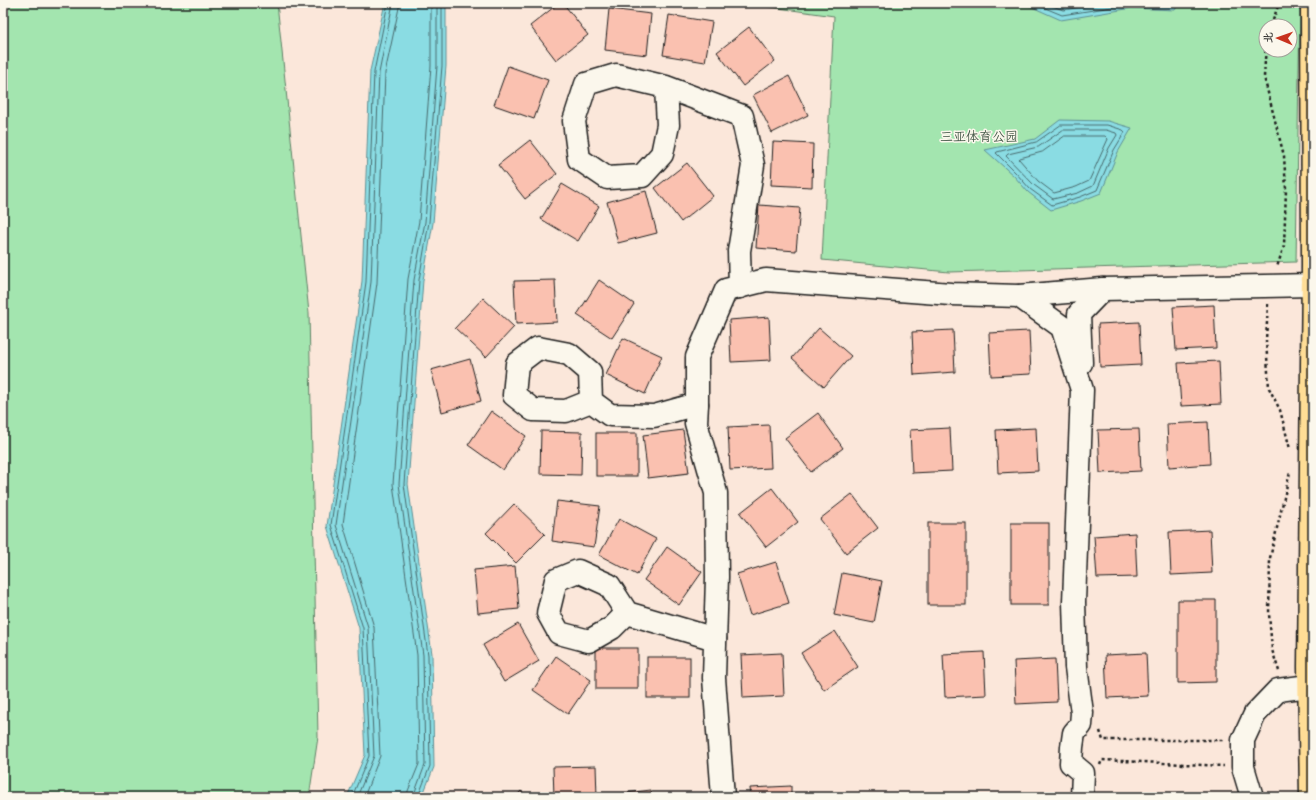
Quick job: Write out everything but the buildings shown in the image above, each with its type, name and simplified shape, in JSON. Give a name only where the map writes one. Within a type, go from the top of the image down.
[{"type":"main road","points":[[1311,797],[1309,686],[1312,285],[1312,3]]},
{"type":"lane","points":[[666,87],[668,125],[662,154],[642,176],[607,178],[579,159],[574,121],[586,84],[616,75],[666,87],[742,116],[753,165],[739,251],[740,287]]},
{"type":"lane","points":[[723,797],[714,678],[717,577],[716,493],[696,422],[696,404],[697,357],[726,290],[766,280],[951,294],[1019,296],[1104,289],[1312,285]]},
{"type":"lane","points":[[1082,797],[1083,773],[1071,763],[1074,733],[1081,725],[1082,713],[1076,667],[1074,602],[1082,390],[1080,314],[1104,289]]},
{"type":"lane","points":[[1019,296],[1062,327],[1082,390]]},
{"type":"lane","points":[[591,401],[610,415],[654,416],[696,404]]},
{"type":"lane","points":[[627,613],[715,639]]},
{"type":"lane","points":[[1252,797],[1243,767],[1243,740],[1255,714],[1278,690],[1309,686]]},
{"type":"path","points":[[1274,18],[1279,3]]},
{"type":"path","points":[[1265,58],[1264,77],[1284,156],[1286,188],[1284,246],[1269,286],[1266,340],[1269,388],[1280,410],[1291,450]]},
{"type":"path","points":[[1284,689],[1272,650],[1269,614],[1270,558],[1290,471]]},
{"type":"path","points":[[1078,728],[1099,729],[1103,740],[1243,740]]},
{"type":"path","points":[[1079,770],[1099,769],[1102,760],[1243,767]]},
{"type":"green space","points":[[3,3],[277,3],[309,313],[318,737],[309,797],[3,797]]},
{"type":"green space","name":"三亚体育公园","points":[[743,3],[1300,3],[1296,262],[949,272],[822,260],[834,16]]},
{"type":"water","points":[[385,3],[446,3],[446,66],[433,223],[423,280],[408,484],[432,654],[434,767],[422,797],[347,797],[365,755],[359,628],[327,526],[362,281],[370,71]]},
{"type":"water","points":[[1023,3],[1179,3],[1175,10],[1132,8],[1061,20]]},
{"type":"water","points":[[1060,120],[1108,121],[1132,128],[1118,152],[1101,193],[1051,210],[1028,192],[1014,176],[985,150],[1035,139]]}]
